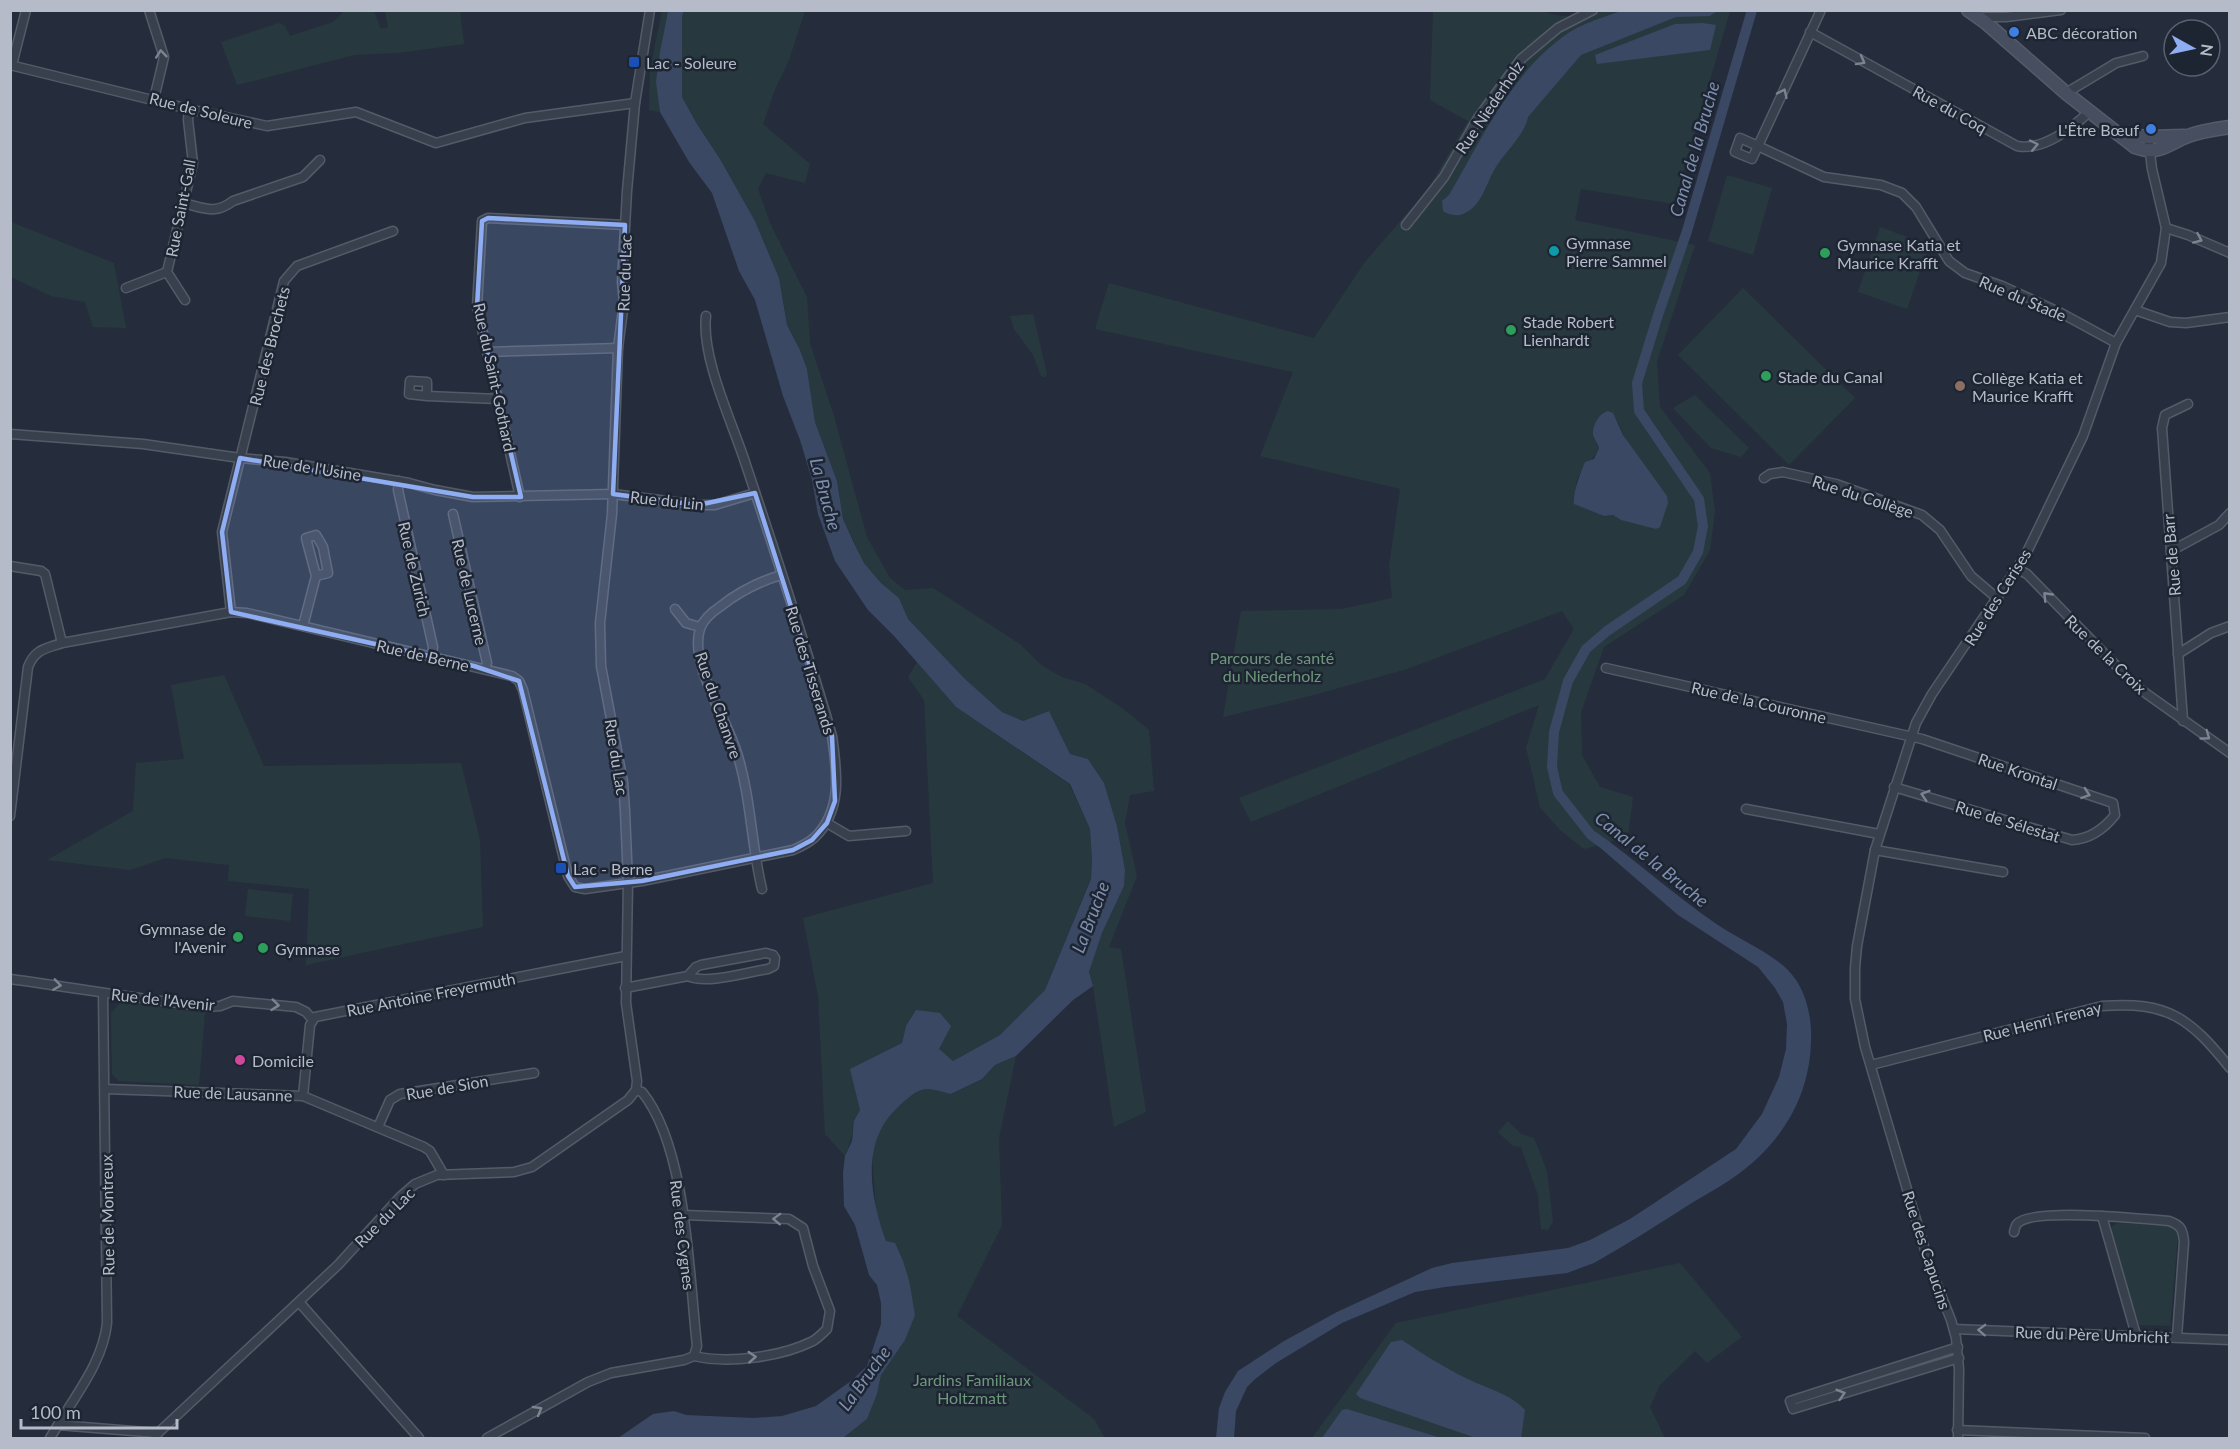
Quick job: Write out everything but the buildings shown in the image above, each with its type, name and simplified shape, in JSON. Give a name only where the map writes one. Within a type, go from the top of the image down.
[{"type":"main road","points":[[1974,14],[2128,144],[2149,151],[2165,148],[2188,136]]},
{"type":"main road","points":[[2118,134],[2148,137],[2188,136],[2229,127]]},
{"type":"street","points":[[11,65],[26,10]]},
{"type":"street","points":[[149,10],[164,57],[154,99]]},
{"type":"street","name":"Rue du Lac","points":[[157,1436],[338,1265],[408,1190],[428,1178],[444,1174],[514,1172],[532,1167],[628,1101],[636,1090],[637,1074],[627,1018],[625,988],[628,882],[624,790],[604,683],[600,638],[602,592],[613,494],[618,348],[624,302],[622,282],[625,225],[635,103],[650,10]]},
{"type":"street","name":"Rue Niederholz","points":[[1406,225],[1444,177],[1478,118],[1521,59],[1558,28],[1593,10]]},
{"type":"street","points":[[1810,32],[1821,10]]},
{"type":"street","points":[[1974,14],[2006,17],[2061,10]]},
{"type":"street","name":"Rue du Coq","points":[[1810,32],[2016,146],[2028,147],[2044,143],[2089,112]]},
{"type":"street","name":"Rue du Stade","points":[[1810,32],[1758,146],[1824,177],[1881,185],[1902,193],[1916,207],[1949,261],[1965,273],[2002,286],[2116,343]]},
{"type":"street","points":[[2066,93],[2116,63],[2143,56]]},
{"type":"street","name":"Rue de Soleure","points":[[11,65],[267,126],[356,112],[436,143],[525,118],[635,103]]},
{"type":"street","name":"Rue Saint-Gall","points":[[185,300],[167,272],[193,163],[188,120],[189,109]]},
{"type":"street","name":"Rue des Cerises","points":[[1871,1065],[1857,1010],[1855,968],[1879,834],[1911,736],[1932,694],[2017,569],[2083,436],[2116,343],[2161,263],[2166,228],[2148,137]]},
{"type":"street","points":[[183,203],[216,211],[233,201],[303,177],[320,160]]},
{"type":"street","name":"Rue du Saint-Gothard","points":[[520,497],[477,307],[482,221],[488,218],[625,225]]},
{"type":"street","points":[[2166,228],[2229,253]]},
{"type":"street","name":"Rue des Brochets","points":[[231,612],[222,532],[284,281],[297,266],[393,231]]},
{"type":"street","name":"Rue Saint-Gall","points":[[126,288],[167,272]]},
{"type":"street","points":[[2135,310],[2170,322],[2229,317]]},
{"type":"street","name":"Rue des Tisserands","points":[[628,882],[793,850],[812,840],[827,823],[835,801],[837,783],[832,736],[707,350],[706,316]]},
{"type":"street","points":[[488,352],[618,348]]},
{"type":"street","points":[[427,396],[498,399]]},
{"type":"street","name":"Rue de Barr","points":[[2182,721],[2162,428],[2165,415],[2188,404]]},
{"type":"street","name":"Rue de l'Usine","points":[[10,434],[143,444],[285,462],[399,481],[473,497],[613,494]]},
{"type":"street","name":"Rue du Collège","points":[[1764,478],[1770,474],[1783,472],[1836,484],[1922,515],[1940,530],[1971,576],[1998,599]]},
{"type":"street","name":"Rue de Zurich","points":[[399,481],[398,490],[433,648],[432,657]]},
{"type":"street","name":"Rue du Lin","points":[[613,494],[698,506],[715,505],[755,493]]},
{"type":"street","points":[[2171,551],[2219,525],[2229,513]]},
{"type":"street","name":"Rue de Lucerne","points":[[453,514],[486,663],[485,669]]},
{"type":"street","points":[[10,566],[41,571],[45,574],[62,643]]},
{"type":"street","name":"Rue de la Croix","points":[[2017,569],[2027,574],[2124,675],[2182,721],[2229,753]]},
{"type":"street","name":"Rue du Chanvre","points":[[762,889],[754,858],[746,794],[736,750],[700,660],[698,642],[700,627],[709,615],[738,592],[781,575]]},
{"type":"street","points":[[303,626],[316,576]]},
{"type":"street","name":"Rue du Chanvre","points":[[675,609],[686,623],[700,627]]},
{"type":"street","name":"Rue de Berne","points":[[15,747],[28,667],[32,657],[40,651],[62,643],[231,612],[247,613],[512,676],[519,681],[523,690],[571,883],[575,887],[585,889],[628,882]]},
{"type":"street","points":[[2178,654],[2211,633],[2229,626]]},
{"type":"street","name":"Rue de la Couronne","points":[[1606,668],[1911,736]]},
{"type":"street","name":"Rue Krontal","points":[[1911,736],[2113,803],[2115,815]]},
{"type":"street","points":[[10,816],[15,747]]},
{"type":"street","name":"Rue de Sélestat","points":[[1894,787],[2072,840],[2085,839],[2107,825],[2115,815]]},
{"type":"street","points":[[1746,809],[1879,834]]},
{"type":"street","points":[[827,823],[849,836],[906,831]]},
{"type":"street","points":[[1875,850],[2003,872]]},
{"type":"street","points":[[625,988],[688,976],[694,979],[707,979],[768,969],[774,966],[775,958],[766,953],[701,965],[688,976]]},
{"type":"street","name":"Rue Antoine Freyermuth","points":[[312,1019],[626,956]]},
{"type":"street","name":"Rue de l'Avenir","points":[[10,979],[207,1007],[220,1006],[233,1001],[297,1007],[306,1011],[312,1019]]},
{"type":"street","name":"Rue de Montreux","points":[[50,1438],[94,1365],[106,1331],[108,1310],[103,993]]},
{"type":"street","name":"Rue Henri Frenay","points":[[1871,1065],[2102,1006],[2129,1004],[2154,1007],[2179,1018],[2205,1037],[2229,1068]]},
{"type":"street","points":[[303,1096],[312,1019]]},
{"type":"street","name":"Rue des Capucins","points":[[1871,1065],[1930,1267],[1954,1329],[1959,1358],[1958,1434]]},
{"type":"street","name":"Rue de Sion","points":[[378,1127],[390,1100],[400,1094],[534,1073]]},
{"type":"street","name":"Rue de Lausanne","points":[[105,1089],[303,1096],[424,1147],[430,1151],[444,1174]]},
{"type":"street","name":"Rue des Cygnes","points":[[636,1090],[642,1092],[649,1100],[660,1125],[675,1173],[684,1215],[696,1346],[694,1356]]},
{"type":"street","points":[[488,1438],[588,1382],[611,1373],[684,1360],[694,1356],[710,1359],[772,1355],[814,1341],[827,1329],[830,1311],[813,1266],[803,1228],[789,1219],[684,1215]]},
{"type":"street","points":[[2014,1232],[2017,1223],[2034,1217],[2071,1215],[2169,1221],[2181,1228],[2184,1242],[2177,1337]]},
{"type":"street","points":[[2102,1216],[2136,1335]]},
{"type":"street","points":[[299,1302],[419,1438]]},
{"type":"street","name":"Rue du Père Umbricht","points":[[1954,1329],[2229,1340]]},
{"type":"street","points":[[1958,1347],[1790,1401],[1793,1409],[1959,1358]]},
{"type":"street","points":[[58,1425],[157,1436]]},
{"type":"street","points":[[1958,1434],[2145,1438]]},
{"type":"highlighted area","points":[[488,218],[625,225],[613,494],[698,505],[755,493],[832,736],[835,801],[827,823],[812,840],[793,850],[642,881],[575,887],[568,876],[519,681],[474,666],[231,612],[222,532],[240,458],[473,497],[521,497],[477,307],[482,221]]},
{"type":"green space","points":[[460,10],[464,44],[398,53],[354,55],[237,85],[221,42],[279,23],[285,26],[290,36],[333,22],[344,11],[374,11],[381,29],[388,27],[385,11]]},
{"type":"green space","name":"Parcours de santé du Niederholz","points":[[1541,10],[1555,15],[1572,16],[1589,15],[1604,10],[1730,11],[1674,204],[1581,189],[1575,220],[1695,245],[1657,362],[1660,407],[1710,473],[1715,512],[1710,550],[1684,595],[1604,647],[1581,712],[1582,755],[1600,787],[1633,797],[1628,837],[1584,849],[1559,829],[1540,807],[1526,748],[1539,705],[1251,822],[1239,798],[1545,679],[1574,629],[1562,611],[1407,669],[1223,717],[1241,611],[1342,609],[1392,598],[1389,566],[1400,489],[1260,456],[1293,372],[1095,329],[1109,283],[1314,338],[1365,262],[1428,189],[1468,121],[1430,100],[1433,11]],"holes":[[[1608,411],[1614,416],[1626,443],[1626,471],[1621,520],[1613,515],[1604,516],[1573,499],[1579,476],[1599,448],[1593,436]]]},
{"type":"green space","points":[[662,11],[668,11],[658,85],[660,112],[649,110],[650,70]]},
{"type":"green space","points":[[684,11],[805,11],[789,60],[774,92],[763,124],[810,164],[805,183],[766,173],[758,189],[770,223],[807,297],[810,343],[834,416],[867,537],[890,578],[905,590],[933,588],[1020,644],[1041,665],[1062,677],[1085,684],[1122,708],[1149,730],[1154,791],[1130,795],[1125,823],[1137,876],[1109,947],[1121,949],[1146,1112],[1114,1127],[1089,972],[1102,933],[1124,886],[1125,870],[1117,826],[1104,783],[1088,759],[1070,754],[1049,711],[1023,721],[1002,712],[965,679],[908,619],[899,598],[881,583],[864,563],[843,519],[837,481],[815,422],[807,369],[787,325],[779,278],[755,221],[682,97],[682,17]]},
{"type":"green space","points":[[1727,175],[1772,188],[1753,255],[1708,241]]},
{"type":"green space","points":[[11,222],[114,263],[126,328],[93,327],[85,302],[51,296],[11,277]]},
{"type":"green space","points":[[1880,227],[1929,245],[1907,309],[1858,292]]},
{"type":"green space","name":"Stade du Canal","points":[[1743,288],[1855,398],[1789,465],[1678,355]]},
{"type":"green space","points":[[1033,314],[1047,374],[1045,378],[1041,376],[1033,355],[1014,329],[1010,316]]},
{"type":"green space","points":[[1695,395],[1749,448],[1741,457],[1711,448],[1673,408]]},
{"type":"green space","points":[[917,662],[956,707],[1069,784],[1090,829],[1091,878],[1045,990],[1000,1035],[953,1061],[906,1026],[902,1043],[851,1069],[860,1110],[845,1156],[825,1134],[818,996],[803,918],[933,883],[924,700],[908,677]]},
{"type":"green space","points":[[224,675],[264,766],[461,763],[480,840],[483,927],[306,965],[309,889],[228,881],[229,865],[165,858],[130,870],[47,860],[133,811],[136,763],[184,759],[171,685]]},
{"type":"green space","points":[[248,889],[293,894],[290,921],[245,916]]},
{"type":"green space","points":[[121,1002],[205,1013],[199,1085],[119,1081],[112,1074],[111,1013]]},
{"type":"green space","name":"Jardins Familiaux Holtzmatt","points":[[1016,1056],[999,1138],[1002,1225],[957,1316],[1094,1419],[1105,1438],[843,1438],[867,1419],[877,1394],[881,1375],[905,1340],[886,1241],[876,1212],[872,1154],[879,1130],[891,1113],[915,1091],[932,1089],[952,1094],[982,1079],[995,1065]]},
{"type":"green space","points":[[1508,1121],[1521,1134],[1534,1138],[1547,1171],[1553,1222],[1548,1230],[1541,1229],[1538,1195],[1521,1147],[1513,1146],[1498,1132]]},
{"type":"green space","points":[[2119,1223],[2169,1226],[2176,1230],[2178,1236],[2170,1326],[2139,1325],[2111,1232],[2113,1225]]},
{"type":"green space","points":[[1680,1263],[1742,1337],[1707,1363],[1695,1351],[1660,1385],[1650,1407],[1665,1438],[1312,1438],[1396,1323]]},
{"type":"water","name":"La Bruche","points":[[684,10],[682,17],[682,97],[755,221],[779,278],[787,325],[807,369],[815,422],[837,481],[843,519],[864,563],[881,583],[899,598],[908,619],[965,679],[1002,712],[1023,721],[1049,711],[1070,754],[1088,759],[1104,783],[1117,826],[1125,870],[1124,886],[1102,933],[1089,972],[1093,986],[1073,1000],[1016,1056],[995,1065],[982,1079],[951,1094],[927,1089],[911,1095],[886,1121],[878,1137],[873,1153],[872,1171],[876,1206],[886,1241],[895,1243],[903,1261],[915,1315],[905,1340],[881,1375],[877,1394],[867,1419],[843,1438],[618,1438],[653,1414],[674,1411],[686,1415],[754,1418],[782,1416],[816,1406],[851,1381],[867,1366],[881,1324],[881,1303],[877,1285],[869,1275],[855,1225],[844,1206],[845,1156],[852,1141],[854,1121],[860,1110],[850,1069],[902,1043],[906,1026],[916,1010],[940,1013],[951,1026],[939,1049],[953,1061],[1000,1035],[1045,990],[1091,879],[1090,829],[1070,784],[956,707],[895,637],[868,610],[835,561],[818,514],[812,480],[783,396],[755,300],[739,271],[712,193],[689,162],[660,112],[656,82],[668,11]]},
{"type":"water","points":[[1623,10],[1717,11],[1710,16],[1676,17],[1581,55],[1528,117],[1518,138],[1497,165],[1482,195],[1471,210],[1459,215],[1443,211],[1442,201],[1449,195],[1485,131],[1528,69],[1545,51],[1571,31]]},
{"type":"water","points":[[1675,24],[1716,25],[1710,50],[1597,64],[1595,55]]},
{"type":"water","points":[[1608,411],[1613,413],[1623,435],[1667,496],[1668,503],[1660,527],[1656,529],[1621,520],[1613,515],[1604,516],[1574,504],[1579,477],[1585,462],[1594,459],[1599,448],[1593,435],[1595,424],[1602,414]]},
{"type":"water","points":[[1596,832],[1700,912],[1780,963],[1794,977],[1807,1003],[1811,1041],[1810,1059],[1801,1093],[1786,1124],[1764,1152],[1736,1175],[1594,1263],[1567,1273],[1415,1292],[1342,1323],[1276,1363],[1254,1380],[1247,1387],[1236,1411],[1234,1438],[1216,1438],[1219,1408],[1225,1392],[1238,1371],[1284,1341],[1337,1312],[1432,1268],[1452,1263],[1568,1248],[1590,1240],[1630,1219],[1736,1149],[1762,1114],[1779,1077],[1786,1049],[1787,1024],[1783,1002],[1775,988],[1758,967],[1678,915],[1589,838]]},
{"type":"water","points":[[1402,1340],[1454,1372],[1507,1396],[1520,1405],[1525,1410],[1521,1438],[1476,1438],[1360,1398],[1356,1394],[1391,1342]]},
{"type":"water","points":[[1347,1409],[1441,1438],[1322,1438],[1342,1410]]},
{"type":"waterway","name":"Canal de la Bruche","points":[[1602,843],[1591,835],[1558,793],[1552,767],[1554,732],[1568,681],[1586,649],[1607,631],[1682,580],[1698,552],[1703,526],[1699,499],[1639,411],[1637,383],[1687,231],[1752,10]]},
{"type":"place","name":"ABC décoration","points":[[2014,32]]},
{"type":"place","name":"Lac - Soleure","points":[[634,62]]},
{"type":"place","name":"L'Être Bœuf","points":[[2151,129]]},
{"type":"place","name":"Gymnase Pierre Sammel","points":[[1554,251]]},
{"type":"place","name":"Gymnase Katia et Maurice Krafft","points":[[1825,253]]},
{"type":"place","name":"Stade Robert Lienhardt","points":[[1511,330]]},
{"type":"place","name":"Stade du Canal","points":[[1766,376]]},
{"type":"place","name":"Collège Katia et Maurice Krafft","points":[[1960,386]]},
{"type":"place","name":"Lac - Berne","points":[[561,868]]},
{"type":"place","name":"Gymnase de l'Avenir","points":[[238,937]]},
{"type":"place","name":"Gymnase","points":[[263,948]]},
{"type":"place","name":"Domicile","points":[[240,1060]]}]
